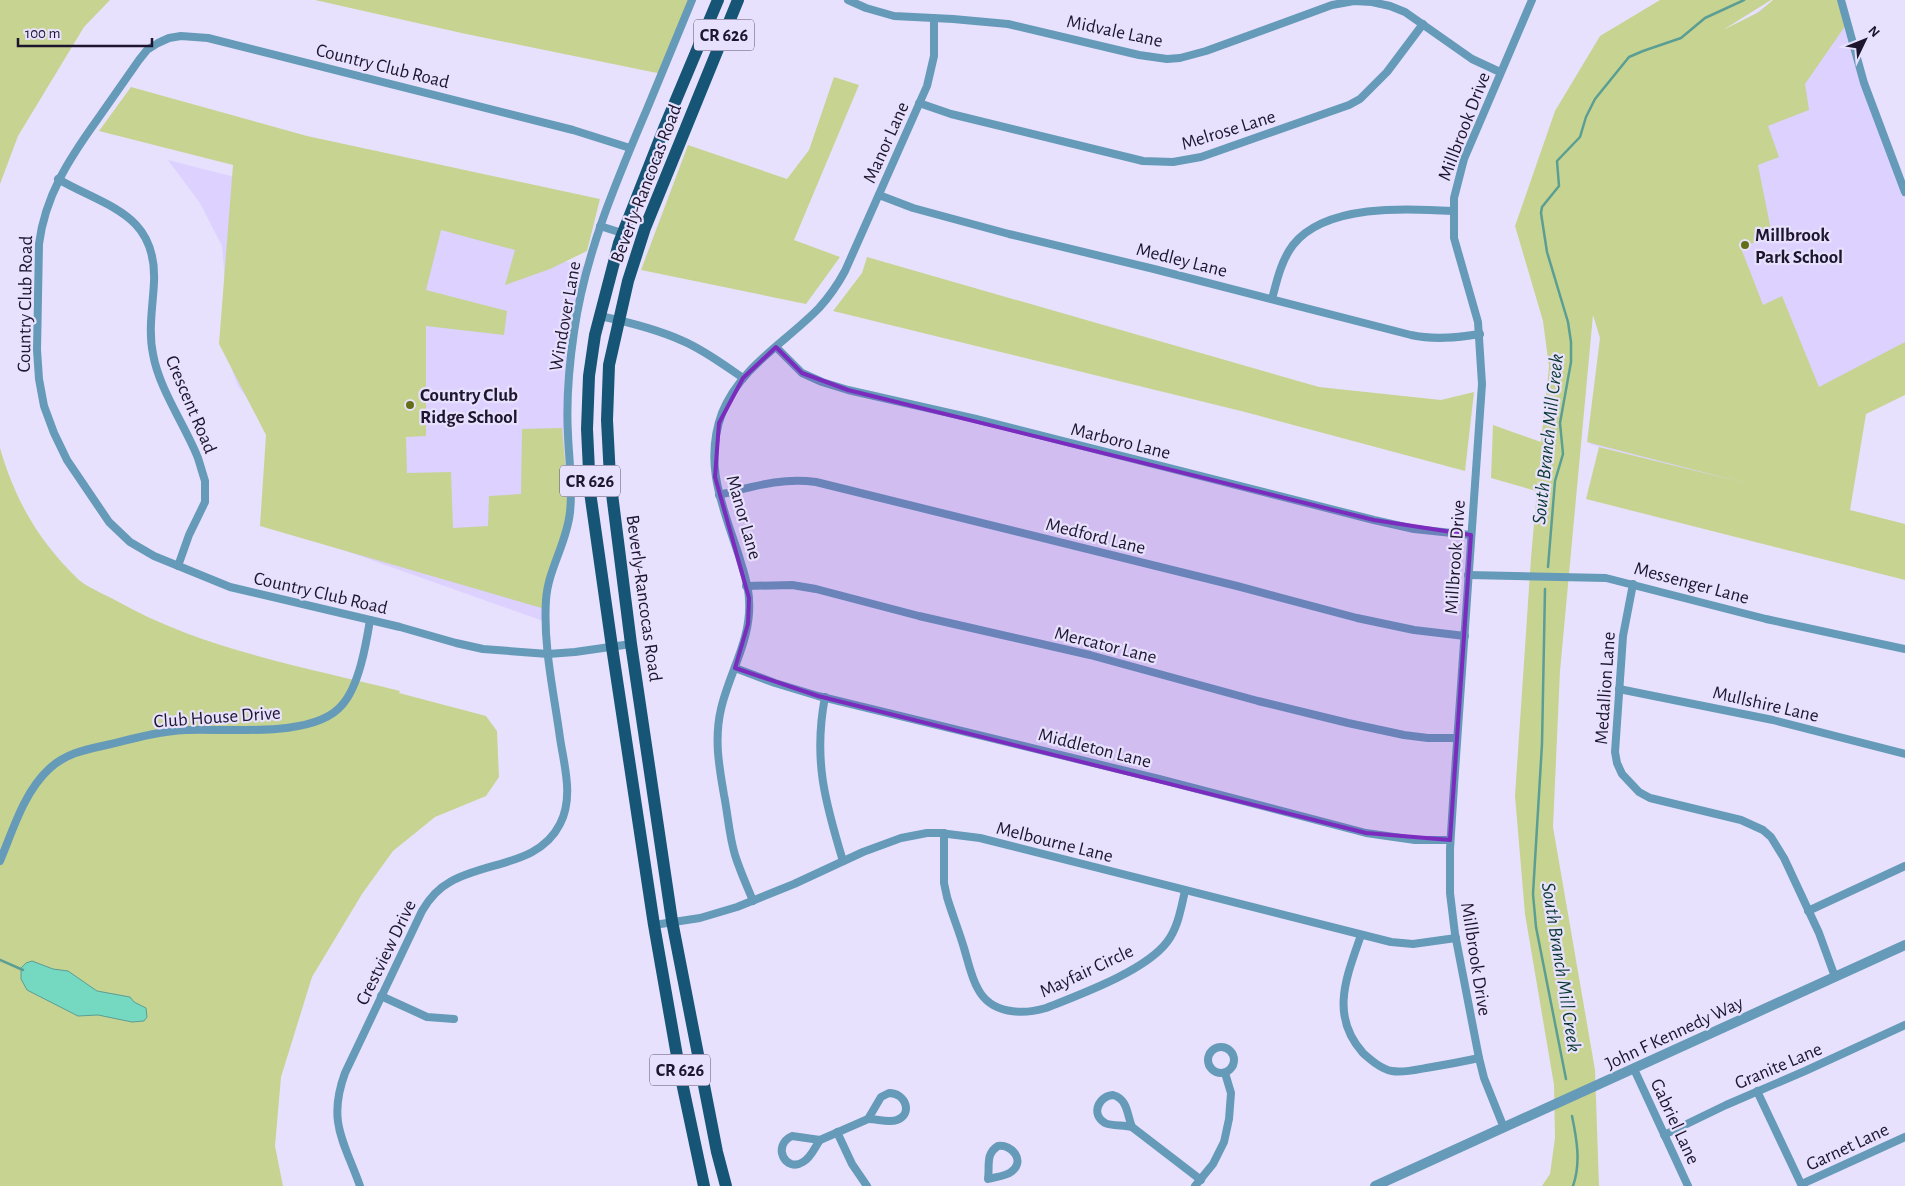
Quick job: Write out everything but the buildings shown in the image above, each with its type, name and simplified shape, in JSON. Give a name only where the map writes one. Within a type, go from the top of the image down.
[{"type":"main road","name":"Beverly-Rancocas Road","points":[[704,1186],[680,1072],[654,925],[590,492],[587,430],[589,376],[600,316],[622,233],[718,0]]},
{"type":"main road","name":"Beverly-Rancocas Road","points":[[726,1186],[717,1152],[672,921],[610,478],[607,420],[609,365],[618,320],[644,228],[738,0]]},
{"type":"street","name":"Windover Lane","points":[[548,654],[546,622],[548,586],[565,536],[570,509],[568,401],[571,352],[579,301],[600,226],[630,148],[692,0]]},
{"type":"street","name":"Midvale Lane","points":[[848,0],[866,8],[894,16],[1008,24],[1146,57],[1167,58],[1193,55],[1320,9],[1354,1],[1372,2],[1405,12],[1472,59],[1500,72]]},
{"type":"street","name":"Millbrook Drive","points":[[1504,1128],[1478,1058],[1459,961],[1450,893],[1450,840],[1482,401],[1480,334],[1454,238],[1453,211],[1456,186],[1464,159],[1532,0]]},
{"type":"street","points":[[1841,0],[1864,83],[1905,192]]},
{"type":"street","name":"Manor Lane","points":[[753,901],[735,856],[726,814],[718,753],[718,723],[721,708],[748,624],[749,598],[719,495],[714,463],[716,436],[723,412],[743,378],[819,308],[838,284],[852,258],[927,86],[933,65],[934,18]]},
{"type":"street","name":"Melrose Lane","points":[[919,104],[952,114],[1143,160],[1158,162],[1187,160],[1336,111],[1360,99],[1388,72],[1423,24]]},
{"type":"street","name":"Country Club Road","points":[[630,148],[578,131],[253,48],[208,38],[181,36],[158,43],[147,50],[83,139],[58,180],[48,201],[41,230],[38,259],[37,350],[39,379],[44,406],[67,460],[109,522],[124,538],[142,550],[230,587],[483,649],[548,654],[632,644]]},
{"type":"street","name":"Crescent Road","points":[[58,180],[134,221],[142,231],[152,254],[154,267],[151,324],[153,355],[163,383],[203,470],[206,492],[205,502],[189,535],[178,566]]},
{"type":"street","name":"Medley Lane","points":[[879,195],[912,208],[1009,234],[1424,338],[1448,339],[1480,334]]},
{"type":"street","points":[[1272,299],[1286,255],[1301,236],[1312,229],[1344,217],[1376,210],[1422,209],[1453,211]]},
{"type":"street","points":[[600,226],[622,233]]},
{"type":"street","points":[[600,316],[685,342],[743,378]]},
{"type":"street","name":"Marboro Lane","points":[[776,347],[802,373],[816,380],[848,390],[976,419],[1374,520],[1422,530],[1471,535]]},
{"type":"street","name":"Medford Lane","points":[[719,495],[776,481],[816,482],[1237,586],[1357,618],[1414,630],[1465,636]]},
{"type":"street","name":"Messenger Lane","points":[[1468,575],[1590,576],[1606,578],[1766,619],[1905,649]]},
{"type":"street","name":"Medallion Lane","points":[[1633,584],[1623,636],[1615,752],[1617,764],[1622,774],[1629,784],[1650,798],[1741,820],[1762,830],[1771,837],[1778,847],[1824,944],[1835,977]]},
{"type":"street","name":"Mercator Lane","points":[[746,586],[792,585],[816,589],[920,616],[1090,655],[1258,701],[1348,723],[1404,735],[1428,738],[1457,738]]},
{"type":"street","name":"Club House Drive","points":[[0,861],[31,791],[50,768],[64,757],[121,741],[184,730],[266,730],[314,723],[334,713],[349,695],[356,677],[366,644],[370,620]]},
{"type":"street","name":"Crestview Drive","points":[[360,1186],[338,1129],[337,1100],[345,1073],[422,911],[439,889],[451,881],[464,875],[504,864],[532,852],[544,844],[553,835],[565,811],[567,783],[548,654]]},
{"type":"street","name":"Middleton Lane","points":[[734,668],[782,686],[1159,779],[1366,833],[1410,839],[1450,840]]},
{"type":"street","name":"Mullshire Lane","points":[[1619,689],[1774,720],[1905,754]]},
{"type":"street","points":[[825,697],[819,744],[820,768],[826,804],[843,861]]},
{"type":"street","name":"Melbourne Lane","points":[[654,925],[711,915],[753,901],[843,861],[901,838],[927,833],[944,833],[980,838],[1402,944],[1456,938]]},
{"type":"street","name":"Mayfair Circle","points":[[944,833],[944,883],[974,980],[983,997],[992,1004],[1013,1012],[1035,1011],[1046,1008],[1117,976],[1151,958],[1168,940],[1174,930],[1186,891]]},
{"type":"street","points":[[1808,911],[1905,866]]},
{"type":"street","points":[[1361,935],[1348,973],[1343,1006],[1346,1025],[1355,1043],[1366,1056],[1382,1068],[1393,1071],[1409,1071],[1449,1065],[1478,1058]]},
{"type":"street","name":"John F Kennedy Way","points":[[1381,1185],[1905,945]]},
{"type":"street","points":[[381,996],[427,1017],[454,1020]]},
{"type":"street","name":"Granite Lane","points":[[1664,1135],[1905,1025]]},
{"type":"street","name":"Gabriel Lane","points":[[1634,1070],[1688,1186]]},
{"type":"street","points":[[1195,1186],[1219,1153],[1226,1130],[1231,1094],[1225,1073]]},
{"type":"street","points":[[1757,1091],[1802,1185]]},
{"type":"street","points":[[820,1140],[792,1136],[782,1146],[783,1156],[788,1163],[802,1164],[820,1140],[837,1132],[868,1119],[896,1120],[904,1115],[906,1105],[902,1097],[894,1093],[885,1094],[881,1097],[868,1119]]},
{"type":"street","points":[[1132,1127],[1123,1100],[1118,1097],[1108,1096],[1100,1101],[1097,1110],[1103,1122],[1132,1127],[1201,1180]]},
{"type":"street","points":[[837,1132],[857,1174],[867,1186]]},
{"type":"street","name":"Garnet Lane","points":[[1802,1185],[1905,1137]]},
{"type":"street","points":[[982,1186],[988,1179],[1006,1175],[1014,1170],[1017,1156],[1012,1149],[1002,1146],[990,1152],[988,1157],[988,1179]]},
{"type":"highlighted area","points":[[776,347],[802,373],[848,390],[1374,520],[1471,535],[1450,840],[1366,833],[818,696],[735,668],[748,624],[749,598],[715,477],[719,423],[743,378]]},
{"type":"shaded area","points":[[0,0],[110,0],[84,27],[18,136],[0,184]]},
{"type":"shaded area","points":[[315,0],[693,0],[662,74],[466,34]]},
{"type":"shaded area","points":[[1660,0],[1771,0],[1723,30],[1759,12],[1773,0],[1841,0],[1850,19],[1805,84],[1809,110],[1768,126],[1779,157],[1758,165],[1772,235],[1741,248],[1763,305],[1782,296],[1819,387],[1905,342],[1905,395],[1866,414],[1850,510],[1905,524],[1905,580],[1586,499],[1599,447],[1745,483],[1587,442],[1600,338],[1593,315],[1560,671],[1553,827],[1595,1070],[1599,1186],[1542,1186],[1550,1174],[1555,1138],[1554,1085],[1525,914],[1515,796],[1538,478],[1536,491],[1491,478],[1493,425],[1541,442],[1549,367],[1543,321],[1515,226],[1555,111],[1600,36]]},
{"type":"shaded area","name":"Millbrook Park School","points":[[1774,0],[1841,0],[1855,52],[1905,193],[1905,359],[1858,387],[1832,506],[1590,444],[1607,373],[1745,21]]},
{"type":"shaded area","points":[[834,77],[859,85],[794,240],[840,257],[806,304],[641,270],[688,145],[787,179],[809,150]]},
{"type":"shaded area","name":"Country Club Ridge School","points":[[131,87],[307,136],[600,199],[587,251],[550,269],[505,285],[515,250],[441,230],[426,290],[507,311],[504,335],[426,326],[426,436],[406,437],[407,473],[451,472],[453,528],[488,526],[489,496],[521,494],[522,429],[562,428],[570,516],[545,609],[260,526],[266,435],[219,344],[233,165],[99,131]]},
{"type":"shaded area","name":"Country Club Ridge School","points":[[168,160],[587,267],[569,385],[571,495],[550,574],[546,622],[267,523],[267,425],[238,386],[221,340],[226,294],[222,246],[200,203]]},
{"type":"shaded area","points":[[867,257],[1319,387],[1441,400],[1474,392],[1465,471],[1245,412],[833,311],[862,273]]},
{"type":"shaded area","points":[[0,448],[21,503],[40,535],[65,566],[87,586],[183,632],[291,665],[400,691],[399,693],[486,716],[497,731],[499,777],[486,796],[435,817],[393,851],[362,894],[312,977],[281,1077],[275,1146],[283,1186],[0,1186]]},
{"type":"shaded area","points":[[32,961],[53,969],[68,971],[97,991],[130,997],[134,1002],[146,1008],[147,1017],[144,1021],[132,1022],[98,1015],[78,1016],[27,990],[21,979],[21,968],[26,963]]},
{"type":"waterway","name":"South Branch Mill Creek","points":[[1548,567],[1555,481],[1563,454],[1560,423],[1571,362],[1568,322],[1547,252],[1541,213],[1542,207],[1559,186],[1557,161],[1580,137],[1586,117],[1595,99],[1629,57],[1681,38],[1705,18],[1744,0]]},
{"type":"waterway","name":"South Branch Mill Creek","points":[[1545,589],[1542,744],[1533,894],[1536,927],[1566,1079]]},
{"type":"waterway","points":[[0,960],[23,970]]},
{"type":"waterway","name":"South Branch Mill Creek","points":[[1572,1116],[1578,1160],[1573,1186]]},
{"type":"place","name":"Millbrook Park School","points":[[1745,245]]},
{"type":"place","name":"Country Club Ridge School","points":[[410,405]]}]
